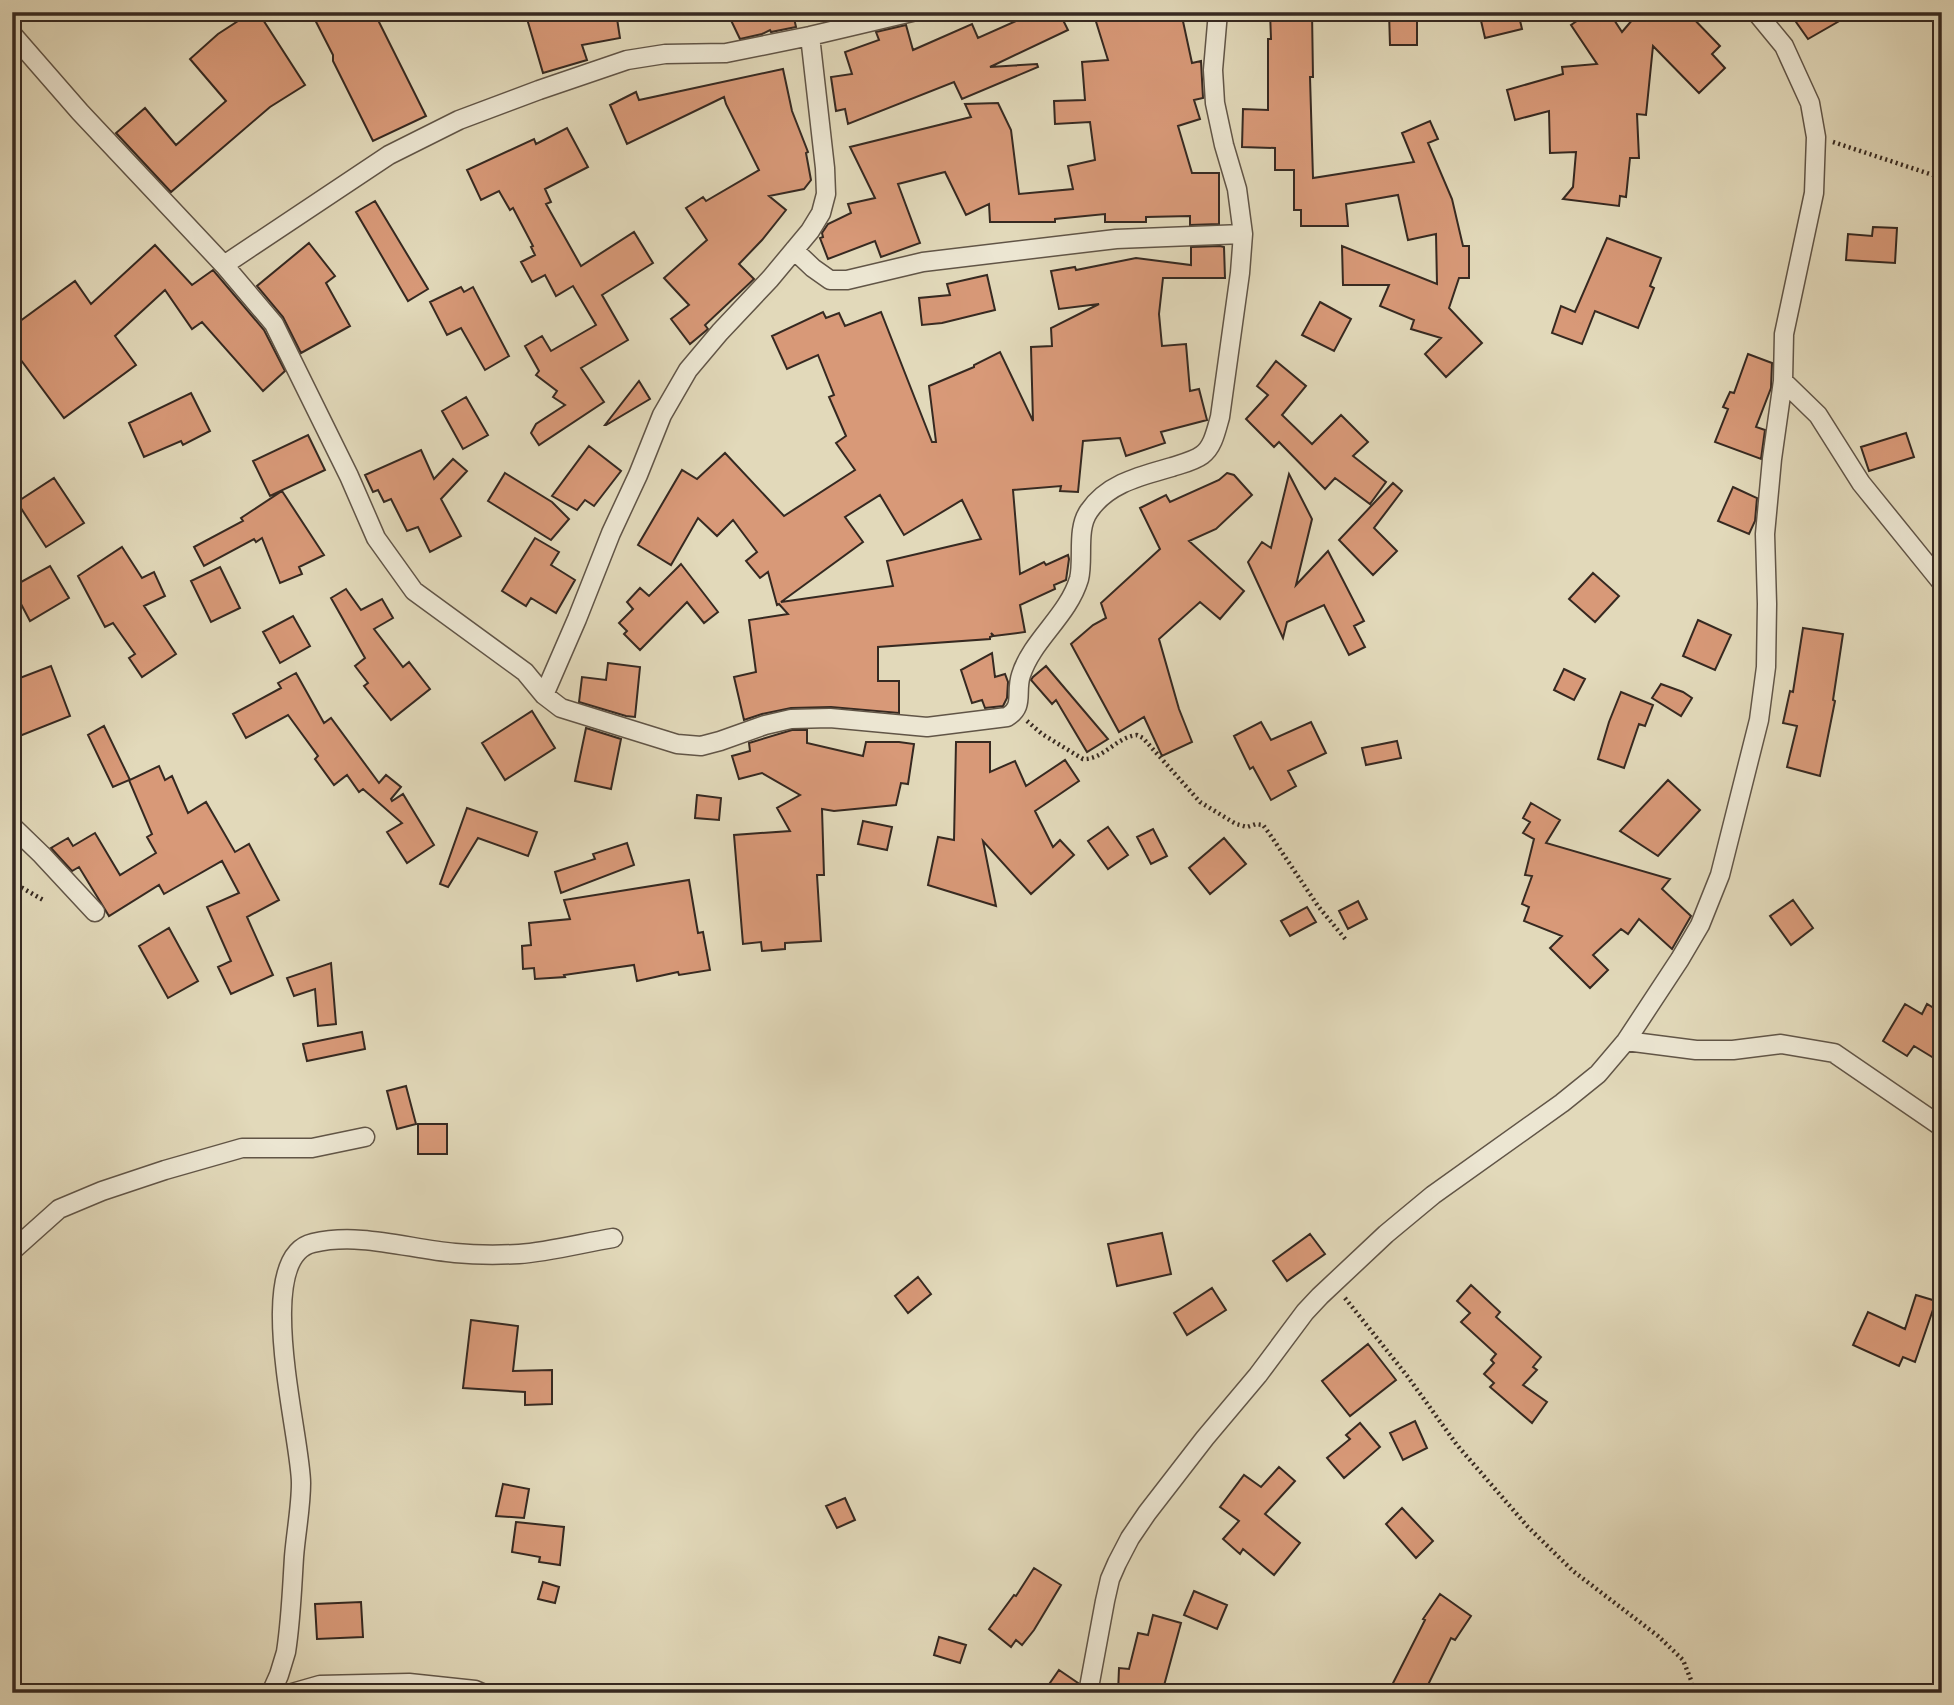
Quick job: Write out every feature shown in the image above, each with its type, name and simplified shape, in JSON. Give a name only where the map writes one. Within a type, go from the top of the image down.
[{"type":"street","points":[[225,265],[389,155],[459,120],[563,81],[627,60],[665,54],[726,53],[912,12]]},
{"type":"street","points":[[12,34],[80,112],[225,265],[274,324],[349,476],[376,538],[414,591],[525,672],[544,695],[561,708],[677,744],[701,746],[791,719],[830,718],[927,727],[1007,717],[1015,712],[1019,703],[1018,689],[1028,660],[1072,596],[1079,577],[1081,538],[1087,513],[1106,492],[1126,481],[1184,464],[1202,455],[1214,439],[1220,417],[1243,234],[1237,189],[1215,103],[1213,70],[1218,12]]},
{"type":"street","points":[[1088,1693],[1110,1579],[1130,1538],[1147,1513],[1305,1312],[1333,1284],[1433,1195],[1598,1074],[1626,1041],[1680,959],[1700,925],[1720,875],[1759,720],[1766,667],[1765,534],[1783,382],[1784,334],[1814,193],[1816,136],[1810,103],[1784,46],[1756,12]]},
{"type":"street","points":[[544,695],[662,415],[688,370],[794,250],[821,213],[826,194],[810,36]]},
{"type":"street","points":[[794,250],[830,280],[847,280],[923,262],[1116,239],[1243,234]]},
{"type":"street","points":[[1783,382],[1818,415],[1861,483],[1942,583]]},
{"type":"street","points":[[12,826],[95,912]]},
{"type":"street","points":[[1626,1041],[1696,1050],[1733,1050],[1781,1044],[1833,1053],[1942,1127]]},
{"type":"street","points":[[12,1251],[59,1209],[127,1182],[242,1148],[312,1148],[365,1137]]},
{"type":"street","points":[[271,1693],[286,1652],[301,1483],[282,1312],[285,1274],[295,1254],[303,1246],[329,1240],[398,1243],[455,1253],[520,1254],[613,1238]]},
{"type":"street","points":[[292,1693],[320,1685],[350,1689],[409,1683],[482,1693]]},
{"type":"path","points":[[1816,136],[1942,178]]},
{"type":"path","points":[[1015,712],[1042,734],[1083,759],[1091,760],[1131,736],[1143,738],[1200,802],[1236,824],[1247,827],[1263,825],[1318,906],[1346,940]]},
{"type":"path","points":[[12,882],[45,901]]},
{"type":"path","points":[[1333,1284],[1408,1377],[1457,1445],[1528,1527],[1573,1571],[1658,1636],[1683,1660],[1693,1693]]},
{"type":"building","points":[[252,12],[258,12],[305,85],[270,107],[171,192],[116,133],[145,108],[176,145],[226,101],[190,59],[218,34]]},
{"type":"building","points":[[311,12],[374,12],[426,116],[373,141]]},
{"type":"building","points":[[525,12],[616,12],[620,38],[582,45],[587,60],[543,73]]},
{"type":"building","points":[[727,12],[806,12],[794,18],[796,27],[771,32],[770,30],[740,39]]},
{"type":"building","points":[[1036,12],[1059,12],[1068,30],[990,67],[1037,64],[1038,67],[962,99],[954,82],[848,124],[845,109],[836,111],[831,77],[852,74],[845,52],[879,40],[876,32],[906,25],[913,50],[972,24],[978,38]]},
{"type":"building","points":[[1093,12],[1181,12],[1192,63],[1201,61],[1203,98],[1194,100],[1200,119],[1178,126],[1192,173],[1219,173],[1219,224],[1190,225],[1190,216],[1146,217],[1146,222],[1105,222],[1105,214],[1055,219],[1055,222],[990,222],[989,204],[966,215],[945,172],[898,184],[920,243],[881,257],[875,241],[828,259],[820,238],[823,237],[822,233],[828,224],[851,213],[848,204],[875,198],[850,147],[971,117],[965,104],[998,103],[1011,130],[1019,194],[1073,189],[1068,166],[1095,160],[1090,122],[1055,124],[1054,101],[1085,100],[1082,62],[1108,60]]},
{"type":"building","points":[[1270,12],[1312,12],[1313,77],[1310,77],[1313,178],[1414,162],[1402,133],[1430,121],[1438,139],[1428,143],[1452,199],[1463,246],[1469,246],[1469,278],[1459,278],[1449,308],[1482,343],[1446,377],[1425,354],[1441,338],[1411,329],[1414,320],[1380,306],[1389,285],[1343,285],[1342,246],[1437,284],[1436,234],[1408,240],[1398,195],[1346,204],[1348,226],[1301,226],[1301,210],[1294,210],[1294,170],[1275,170],[1275,148],[1242,147],[1243,109],[1268,110]]},
{"type":"building","points":[[1389,12],[1417,12],[1417,45],[1390,45]]},
{"type":"building","points":[[1479,12],[1518,12],[1522,29],[1485,38]]},
{"type":"building","points":[[1590,12],[1609,12],[1622,32],[1639,12],[1687,12],[1720,46],[1712,54],[1725,68],[1699,93],[1653,46],[1646,115],[1637,114],[1639,158],[1630,158],[1626,197],[1620,196],[1619,206],[1563,199],[1573,187],[1576,152],[1550,153],[1549,111],[1515,120],[1507,90],[1563,74],[1562,67],[1597,64],[1571,25]]},
{"type":"building","points":[[1789,12],[1855,12],[1808,39]]},
{"type":"building","points":[[783,69],[792,111],[808,152],[811,180],[804,189],[769,196],[786,210],[739,264],[754,279],[705,325],[708,329],[690,344],[671,319],[689,305],[664,278],[707,240],[686,208],[703,197],[706,201],[759,170],[724,97],[627,144],[610,105],[636,92],[639,100]]},
{"type":"building","points":[[567,128],[588,167],[545,189],[551,202],[546,204],[581,266],[634,232],[653,263],[602,295],[628,340],[581,368],[604,402],[539,445],[531,433],[536,424],[565,405],[553,397],[557,391],[536,375],[539,371],[525,346],[542,336],[551,351],[596,325],[573,286],[556,296],[545,275],[532,282],[521,262],[535,255],[531,247],[533,246],[513,208],[510,210],[499,191],[481,200],[467,170],[534,139],[536,144]]},
{"type":"building","points":[[375,201],[428,289],[408,301],[356,212]]},
{"type":"building","points":[[1873,227],[1897,228],[1895,263],[1846,260],[1848,234],[1872,236]]},
{"type":"building","points":[[1607,238],[1661,258],[1650,286],[1654,288],[1638,328],[1595,311],[1582,344],[1552,333],[1561,306],[1575,312]]},
{"type":"building","points":[[309,243],[335,276],[326,283],[350,326],[301,353],[283,317],[257,286]]},
{"type":"building","points":[[155,245],[192,285],[213,270],[264,330],[285,371],[263,391],[202,322],[192,329],[165,290],[115,336],[136,365],[64,418],[12,348],[12,327],[75,281],[91,304]]},
{"type":"building","points":[[1191,247],[1224,247],[1225,278],[1163,278],[1159,314],[1162,346],[1186,344],[1190,391],[1199,389],[1207,420],[1161,432],[1165,443],[1126,456],[1120,438],[1083,441],[1078,492],[1060,491],[1061,486],[1013,490],[1020,574],[1044,562],[1046,565],[1068,555],[1069,559],[1066,580],[1054,585],[1055,589],[1020,605],[1025,632],[994,636],[991,633],[993,636],[990,639],[878,647],[878,681],[899,681],[899,713],[831,707],[791,708],[744,720],[734,677],[756,672],[749,620],[788,614],[777,605],[768,572],[760,578],[746,561],[757,552],[733,520],[717,536],[698,518],[671,565],[638,545],[682,470],[697,479],[725,453],[784,516],[855,470],[836,443],[846,436],[829,397],[834,395],[818,355],[787,369],[772,336],[823,312],[826,318],[839,313],[845,326],[881,312],[932,442],[936,442],[929,386],[974,367],[1000,352],[1033,421],[1031,347],[1052,346],[1051,328],[1099,304],[1059,309],[1051,271],[1075,267],[1076,270],[1136,258],[1191,265]],"holes":[[[880,495],[904,535],[962,500],[981,539],[887,561],[893,586],[781,602],[863,542],[845,517]]]},
{"type":"building","points":[[987,275],[995,310],[922,325],[919,298],[950,295],[947,284]]},
{"type":"building","points":[[461,287],[464,292],[473,287],[509,356],[485,370],[461,328],[447,335],[430,302]]},
{"type":"building","points":[[1320,302],[1351,319],[1334,351],[1302,335]]},
{"type":"building","points":[[1748,354],[1772,363],[1771,388],[1756,427],[1765,430],[1761,459],[1715,442],[1728,409],[1723,407],[1730,392],[1734,393]]},
{"type":"building","points":[[1276,361],[1306,386],[1282,415],[1312,444],[1341,415],[1368,442],[1353,456],[1386,482],[1370,504],[1335,478],[1325,489],[1279,442],[1274,447],[1246,419],[1268,395],[1257,386]]},
{"type":"building","points":[[639,381],[650,399],[605,425]]},
{"type":"building","points":[[191,393],[210,431],[183,445],[181,441],[144,457],[129,423]]},
{"type":"building","points":[[466,397],[488,435],[463,449],[442,411]]},
{"type":"building","points":[[1906,433],[1914,457],[1869,471],[1861,447]]},
{"type":"building","points":[[308,435],[325,470],[270,496],[253,461]]},
{"type":"building","points":[[589,446],[621,471],[594,506],[585,500],[577,510],[552,496]]},
{"type":"building","points":[[421,450],[434,479],[453,459],[467,471],[441,499],[461,536],[430,552],[418,527],[407,531],[391,499],[384,502],[378,490],[373,492],[365,475]]},
{"type":"building","points":[[505,473],[552,502],[569,519],[551,540],[488,501]]},
{"type":"building","points":[[1227,473],[1234,475],[1252,495],[1216,529],[1189,541],[1244,591],[1220,619],[1200,602],[1159,639],[1179,709],[1192,742],[1162,756],[1144,717],[1119,732],[1071,644],[1093,625],[1106,618],[1101,603],[1160,549],[1140,508],[1166,495],[1170,502],[1219,480]]},
{"type":"building","points":[[1289,474],[1312,519],[1296,585],[1328,551],[1364,621],[1354,626],[1365,647],[1349,655],[1324,605],[1287,622],[1283,638],[1248,562],[1262,542],[1271,548]]},
{"type":"building","points":[[54,478],[84,523],[46,547],[17,502]]},
{"type":"building","points":[[1393,483],[1402,491],[1374,528],[1397,551],[1373,575],[1339,540]]},
{"type":"building","points":[[1733,487],[1757,498],[1755,521],[1749,534],[1718,521]]},
{"type":"building","points":[[282,491],[324,555],[299,567],[302,574],[280,583],[262,538],[256,542],[254,539],[204,566],[194,547],[243,521],[241,518]]},
{"type":"building","points":[[535,538],[559,552],[551,565],[575,580],[556,613],[531,598],[526,606],[502,591]]},
{"type":"building","points":[[122,547],[142,578],[154,572],[165,596],[144,606],[176,654],[142,677],[129,658],[135,654],[113,623],[105,627],[78,576]]},
{"type":"building","points":[[681,564],[718,612],[704,623],[687,602],[640,650],[624,634],[627,631],[619,623],[633,609],[627,602],[640,588],[649,596]]},
{"type":"building","points":[[50,566],[69,598],[30,621],[12,587]]},
{"type":"building","points":[[220,567],[240,608],[211,622],[191,581]]},
{"type":"building","points":[[1593,573],[1619,596],[1595,622],[1569,599]]},
{"type":"building","points":[[346,589],[361,610],[382,599],[393,618],[374,629],[403,667],[409,662],[430,689],[391,720],[364,686],[368,683],[355,666],[365,658],[331,598]]},
{"type":"building","points":[[293,616],[310,646],[280,663],[263,632]]},
{"type":"building","points":[[1698,620],[1731,635],[1715,670],[1683,656]]},
{"type":"building","points":[[1803,628],[1843,634],[1833,700],[1835,701],[1820,776],[1787,767],[1797,726],[1783,723],[1790,691],[1793,692]]},
{"type":"building","points":[[992,653],[995,677],[1005,674],[1008,682],[1007,698],[1003,706],[985,708],[982,700],[972,703],[961,670]]},
{"type":"building","points":[[608,663],[640,667],[635,717],[579,702],[582,677],[606,680]]},
{"type":"building","points":[[51,666],[70,716],[12,739],[12,681]]},
{"type":"building","points":[[1046,666],[1108,739],[1087,752],[1056,700],[1052,704],[1031,680]]},
{"type":"building","points":[[1564,669],[1585,679],[1574,700],[1554,690]]},
{"type":"building","points":[[296,673],[324,723],[331,718],[379,783],[386,775],[401,787],[392,801],[403,794],[434,845],[407,863],[387,832],[402,823],[363,789],[359,792],[347,775],[334,785],[315,759],[318,756],[288,715],[246,738],[233,714],[281,688],[278,683]]},
{"type":"building","points":[[1661,684],[1692,698],[1681,716],[1652,698]]},
{"type":"building","points":[[1621,692],[1653,705],[1645,726],[1639,724],[1624,768],[1598,759]]},
{"type":"building","points":[[532,711],[555,748],[505,780],[482,743]]},
{"type":"building","points":[[1261,722],[1271,740],[1311,722],[1326,753],[1288,771],[1296,786],[1271,800],[1253,767],[1250,769],[1234,736]]},
{"type":"building","points":[[104,726],[130,780],[159,766],[165,780],[172,776],[188,813],[206,802],[235,852],[249,844],[279,900],[247,917],[273,975],[231,994],[218,967],[231,961],[207,907],[239,893],[222,861],[164,894],[159,885],[109,916],[79,867],[72,871],[51,848],[68,838],[73,846],[95,833],[120,875],[156,853],[147,837],[152,834],[129,780],[113,787],[88,735]]},
{"type":"building","points":[[586,728],[621,739],[611,789],[575,781]]},
{"type":"building","points":[[792,730],[807,730],[807,743],[863,756],[866,742],[914,744],[908,784],[901,783],[896,805],[834,811],[822,809],[824,875],[817,875],[821,941],[785,943],[785,949],[762,951],[761,942],[743,944],[734,835],[790,831],[777,808],[800,795],[762,773],[739,779],[732,756],[750,751],[749,743]]},
{"type":"building","points":[[1397,741],[1401,758],[1366,765],[1362,748]]},
{"type":"building","points":[[956,742],[990,742],[990,772],[1015,761],[1026,786],[1065,760],[1079,781],[1035,811],[1053,847],[1060,840],[1074,855],[1031,894],[983,841],[996,906],[928,885],[938,837],[954,840]]},
{"type":"building","points":[[1668,780],[1700,810],[1658,856],[1620,831]]},
{"type":"building","points":[[697,795],[721,798],[719,820],[695,818]]},
{"type":"building","points":[[1531,803],[1560,820],[1546,843],[1670,879],[1662,889],[1691,916],[1672,949],[1639,919],[1628,934],[1621,929],[1593,955],[1608,970],[1590,988],[1550,948],[1562,936],[1524,921],[1529,907],[1522,904],[1532,876],[1525,875],[1534,839],[1523,833],[1530,822],[1523,818]]},
{"type":"building","points":[[467,808],[537,832],[528,856],[478,838],[448,887],[440,884]]},
{"type":"building","points":[[863,821],[892,827],[887,850],[858,844]]},
{"type":"building","points":[[1108,827],[1128,855],[1108,869],[1088,841]]},
{"type":"building","points":[[1153,829],[1167,856],[1151,864],[1137,837]]},
{"type":"building","points":[[1224,838],[1246,864],[1210,894],[1189,868]]},
{"type":"building","points":[[627,843],[634,865],[561,893],[555,872],[595,859],[593,854]]},
{"type":"building","points":[[689,880],[698,933],[703,932],[710,970],[679,975],[678,972],[637,981],[634,965],[564,975],[565,977],[535,979],[534,968],[523,969],[522,946],[531,945],[529,923],[570,919],[564,900]]},
{"type":"building","points":[[1793,900],[1813,928],[1791,945],[1770,916]]},
{"type":"building","points":[[1358,901],[1367,919],[1348,929],[1339,911]]},
{"type":"building","points":[[1307,907],[1316,922],[1290,936],[1281,921]]},
{"type":"building","points":[[169,928],[198,981],[168,998],[139,946]]},
{"type":"building","points":[[331,963],[336,1024],[318,1026],[315,989],[294,996],[287,978]]},
{"type":"building","points":[[1905,1004],[1922,1014],[1927,1004],[1942,1013],[1942,1063],[1914,1046],[1907,1056],[1883,1041]]},
{"type":"building","points":[[362,1032],[365,1049],[307,1061],[303,1044]]},
{"type":"building","points":[[406,1086],[416,1124],[397,1129],[387,1091]]},
{"type":"building","points":[[418,1124],[447,1124],[447,1154],[418,1154]]},
{"type":"building","points":[[1162,1233],[1171,1274],[1117,1286],[1108,1244]]},
{"type":"building","points":[[1310,1234],[1325,1254],[1287,1281],[1273,1261]]},
{"type":"building","points":[[918,1277],[931,1294],[908,1313],[895,1296]]},
{"type":"building","points":[[1471,1285],[1500,1312],[1496,1317],[1541,1357],[1533,1367],[1537,1370],[1523,1385],[1547,1402],[1532,1423],[1490,1387],[1494,1383],[1484,1374],[1494,1363],[1491,1360],[1496,1354],[1461,1322],[1470,1313],[1457,1301]]},
{"type":"building","points":[[1212,1288],[1226,1310],[1187,1335],[1174,1313]]},
{"type":"building","points":[[1916,1295],[1936,1301],[1915,1362],[1903,1357],[1899,1366],[1853,1345],[1868,1312],[1905,1329]]},
{"type":"building","points":[[471,1320],[518,1326],[513,1371],[552,1370],[552,1404],[525,1405],[525,1392],[463,1388]]},
{"type":"building","points":[[1368,1344],[1396,1380],[1350,1416],[1322,1381]]},
{"type":"building","points":[[1415,1421],[1427,1448],[1403,1460],[1390,1433]]},
{"type":"building","points":[[1360,1423],[1380,1447],[1344,1478],[1327,1458],[1350,1439],[1346,1435]]},
{"type":"building","points":[[1279,1467],[1295,1481],[1265,1514],[1300,1543],[1274,1575],[1243,1549],[1240,1554],[1223,1539],[1239,1521],[1220,1507],[1244,1475],[1261,1487]]},
{"type":"building","points":[[503,1484],[529,1489],[524,1518],[496,1516]]},
{"type":"building","points":[[845,1498],[855,1520],[837,1528],[826,1506]]},
{"type":"building","points":[[1402,1508],[1433,1541],[1416,1558],[1386,1524]]},
{"type":"building","points":[[516,1522],[564,1527],[560,1565],[539,1562],[540,1557],[512,1552]]},
{"type":"building","points":[[1034,1568],[1061,1585],[1022,1645],[1016,1640],[1011,1647],[989,1629],[1014,1595],[1016,1596]]},
{"type":"building","points":[[543,1582],[559,1587],[555,1603],[538,1599]]},
{"type":"building","points":[[1194,1591],[1227,1605],[1217,1629],[1184,1615]]},
{"type":"building","points":[[1440,1594],[1471,1616],[1455,1640],[1451,1638],[1424,1693],[1388,1693],[1425,1620],[1423,1619]]},
{"type":"building","points":[[361,1602],[363,1637],[317,1639],[315,1604]]},
{"type":"building","points":[[1153,1615],[1181,1623],[1162,1693],[1118,1693],[1119,1668],[1129,1669],[1138,1633],[1148,1635]]},
{"type":"building","points":[[939,1637],[966,1645],[960,1663],[934,1655]]},
{"type":"building","points":[[1059,1670],[1078,1683],[1077,1693],[1043,1693]]}]
